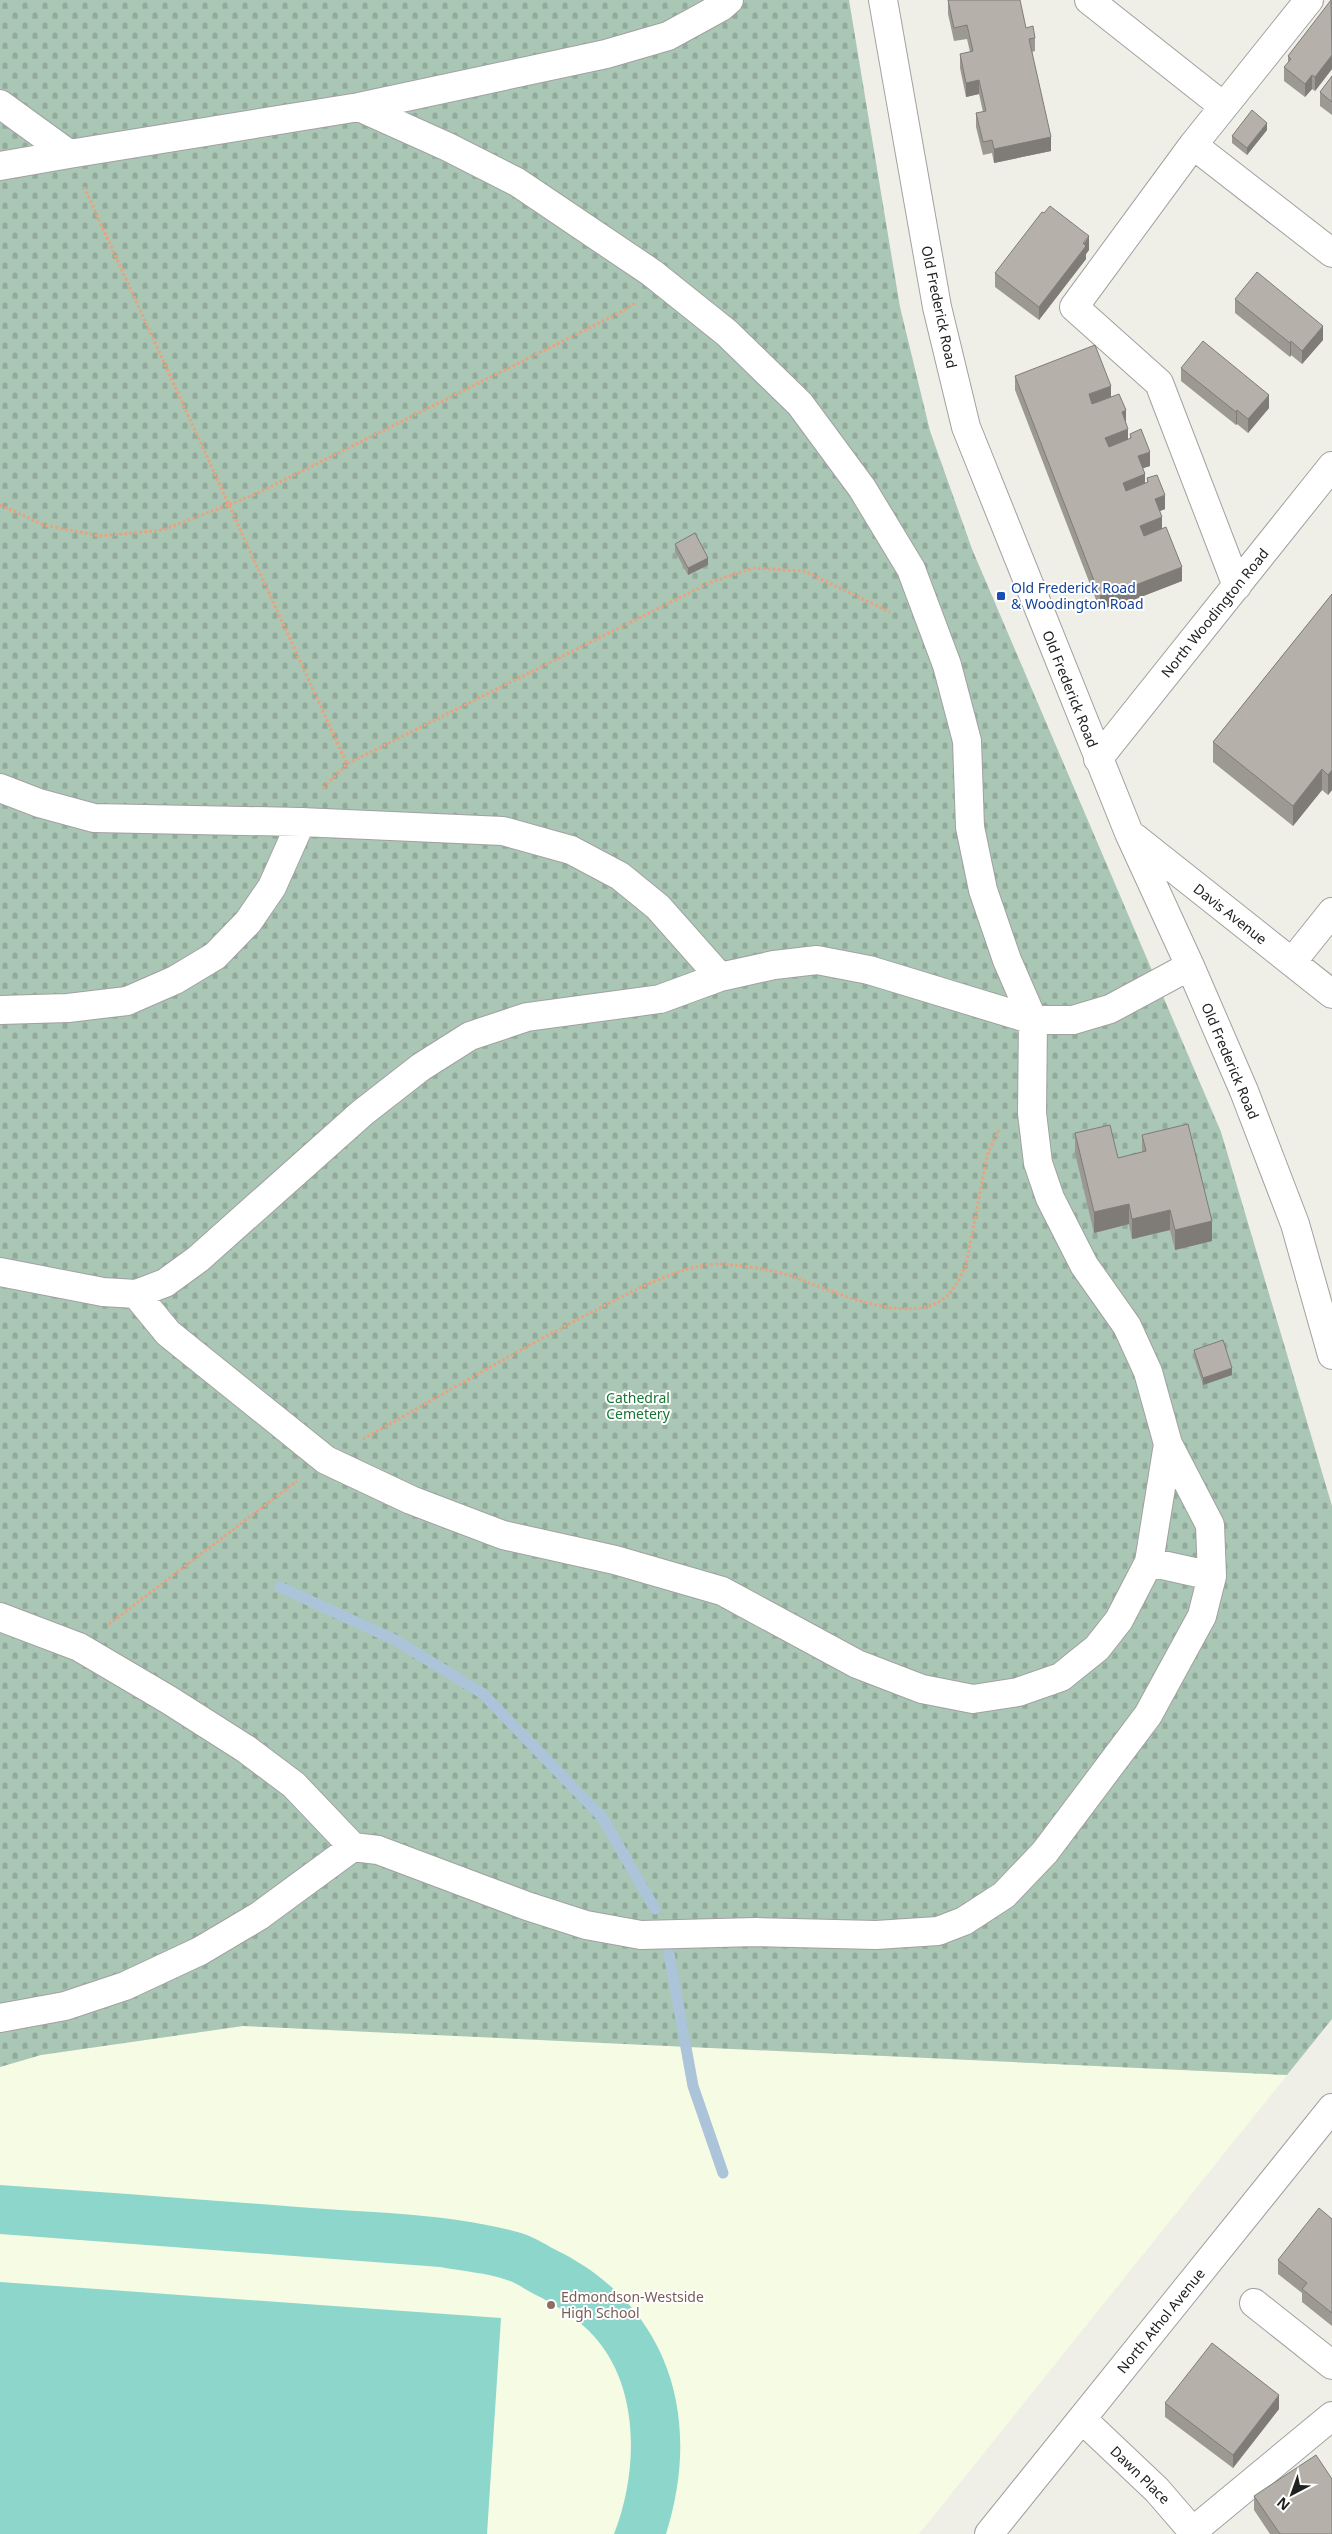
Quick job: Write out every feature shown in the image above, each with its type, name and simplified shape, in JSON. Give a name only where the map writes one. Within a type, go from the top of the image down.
[{"type":"street","points":[[0,166],[359,107],[606,54],[668,36],[721,7],[729,0]]},
{"type":"street","name":"Old Frederick Road","points":[[883,0],[937,307],[966,427],[1129,833],[1190,966],[1244,1092],[1295,1224],[1332,1355]]},
{"type":"street","points":[[1089,0],[1224,106]]},
{"type":"street","points":[[1236,586],[1159,383],[1074,307],[1192,145],[1309,0]]},
{"type":"street","points":[[0,104],[69,154]]},
{"type":"street","points":[[4,1623],[79,1647],[246,1749],[294,1785],[353,1846],[378,1850],[586,1926],[641,1935],[756,1932],[876,1935],[938,1931],[964,1921],[1004,1895],[1045,1852],[1148,1715],[1202,1616],[1212,1576],[1210,1525],[1168,1444],[1148,1372],[1127,1326],[1084,1265],[1050,1198],[1038,1163],[1032,1114],[1033,1020],[1007,960],[983,890],[970,827],[966,741],[947,665],[910,569],[862,488],[800,404],[727,332],[665,283],[517,182],[448,147],[359,107]]},
{"type":"street","points":[[1192,145],[1332,253]]},
{"type":"street","name":"North Woodington Road","points":[[1098,758],[1332,466]]},
{"type":"street","points":[[0,788],[39,803],[94,818],[301,822],[503,831],[571,850],[620,876],[658,907],[720,977]]},
{"type":"street","points":[[0,1010],[68,1008],[127,1000],[175,980],[215,956],[248,922],[272,887],[301,822]]},
{"type":"street","name":"Davis Avenue","points":[[1129,833],[1332,994]]},
{"type":"street","points":[[1292,962],[1332,912]]},
{"type":"street","points":[[0,1272],[103,1292],[136,1294],[165,1283],[198,1260],[362,1113],[421,1067],[470,1036],[528,1017],[660,1000],[720,977],[774,964],[817,960],[869,970],[1033,1020],[1073,1020],[1110,1009],[1190,966]]},
{"type":"street","points":[[136,1294],[168,1333],[326,1460],[410,1500],[502,1534],[615,1560],[722,1591],[857,1664],[922,1688],[973,1699],[1018,1692],[1061,1677],[1097,1648],[1119,1620],[1149,1562],[1168,1444]]},
{"type":"street","points":[[1149,1562],[1212,1576]]},
{"type":"street","points":[[0,2018],[65,2006],[125,1986],[200,1951],[259,1916],[353,1846]]},
{"type":"street","name":"North Athol Avenue","points":[[990,2534],[1331,2110]]},
{"type":"street","points":[[1254,2303],[1332,2365]]},
{"type":"street","points":[[1194,2532],[1332,2416]]},
{"type":"street","name":"Dawn Place","points":[[1082,2419],[1157,2490],[1194,2532]]},
{"type":"path","points":[[69,154],[347,764]]},
{"type":"path","points":[[0,505],[44,524],[100,536],[164,530],[256,494],[619,313],[665,283]]},
{"type":"path","points":[[301,822],[319,792],[347,764],[711,582],[754,568],[804,571],[892,612]]},
{"type":"path","points":[[79,1647],[326,1460],[567,1325],[631,1292],[680,1272],[716,1264],[789,1275],[852,1300],[895,1308],[928,1307],[946,1297],[959,1280],[966,1265],[988,1152],[998,1131],[1008,1117],[1032,1114]]},
{"type":"shaded area","name":"Edmondson-Westside High School","points":[[243,2026],[1287,2075],[919,2534],[0,2534],[0,2067],[41,2055]]},
{"type":"shaded area","points":[[0,2185],[443,2218],[521,2233],[562,2253],[599,2277],[629,2305],[652,2337],[668,2372],[678,2410],[680,2450],[676,2492],[666,2534],[614,2534],[628,2483],[631,2455],[626,2400],[618,2375],[605,2351],[588,2330],[576,2319],[518,2285],[491,2276],[440,2267],[0,2234]]},
{"type":"shaded area","points":[[0,2282],[501,2318],[487,2534],[0,2534]]},
{"type":"green space","name":"Cathedral Cemetery","points":[[0,0],[849,0],[900,307],[930,431],[972,549],[1221,1132],[1332,1506],[1332,2019],[1287,2075],[243,2026],[41,2055],[0,2067]]},
{"type":"building","points":[[948,0],[1020,0],[1026,28],[1033,26],[1035,38],[1029,39],[1051,137],[994,149],[992,140],[983,142],[976,113],[986,111],[979,80],[966,83],[960,54],[973,51],[967,25],[954,28]]},
{"type":"building","points":[[1331,0],[1332,55],[1315,77],[1312,75],[1305,84],[1284,67],[1291,59],[1288,56]]},
{"type":"building","points":[[1332,76],[1332,102],[1320,92]]},
{"type":"building","points":[[1252,110],[1267,123],[1247,148],[1232,136]]},
{"type":"building","points":[[1050,206],[1089,236],[1083,243],[1086,246],[1039,307],[995,273],[1042,212],[1044,213]]},
{"type":"building","points":[[1257,272],[1323,326],[1302,351],[1235,299]]},
{"type":"building","points":[[1203,341],[1269,395],[1248,419],[1237,410],[1236,412],[1181,368]]},
{"type":"building","points":[[1095,345],[1111,386],[1089,394],[1092,404],[1119,394],[1126,410],[1122,412],[1128,429],[1105,438],[1109,447],[1131,438],[1130,434],[1141,429],[1150,452],[1138,456],[1145,474],[1123,483],[1126,491],[1148,482],[1147,478],[1157,475],[1165,495],[1155,499],[1162,517],[1140,526],[1144,536],[1166,527],[1182,567],[1115,593],[1114,591],[1100,596],[1015,376]]},
{"type":"building","points":[[695,533],[708,558],[688,568],[675,544]]},
{"type":"building","points":[[1332,594],[1332,770],[1328,775],[1322,769],[1293,806],[1213,742]]},
{"type":"building","points":[[1188,1124],[1212,1221],[1175,1230],[1170,1210],[1132,1219],[1129,1204],[1094,1212],[1075,1133],[1110,1125],[1118,1158],[1146,1151],[1142,1135]]},
{"type":"building","points":[[1223,1340],[1232,1368],[1203,1378],[1194,1350]]},
{"type":"building","points":[[1319,2208],[1332,2219],[1332,2313],[1302,2289],[1307,2283],[1278,2260]]},
{"type":"building","points":[[1212,2343],[1279,2395],[1233,2455],[1165,2403]]},
{"type":"building","points":[[1316,2455],[1332,2479],[1332,2534],[1280,2534],[1254,2496]]},
{"type":"waterway","points":[[280,1587],[395,1640],[482,1693],[602,1817],[655,1909]]},
{"type":"waterway","points":[[669,1954],[693,2086],[723,2173]]},
{"type":"place","name":"Old Frederick Road & Woodington Road","points":[[1001,596]]},
{"type":"place","name":"Edmondson-Westside High School","points":[[551,2305]]}]
